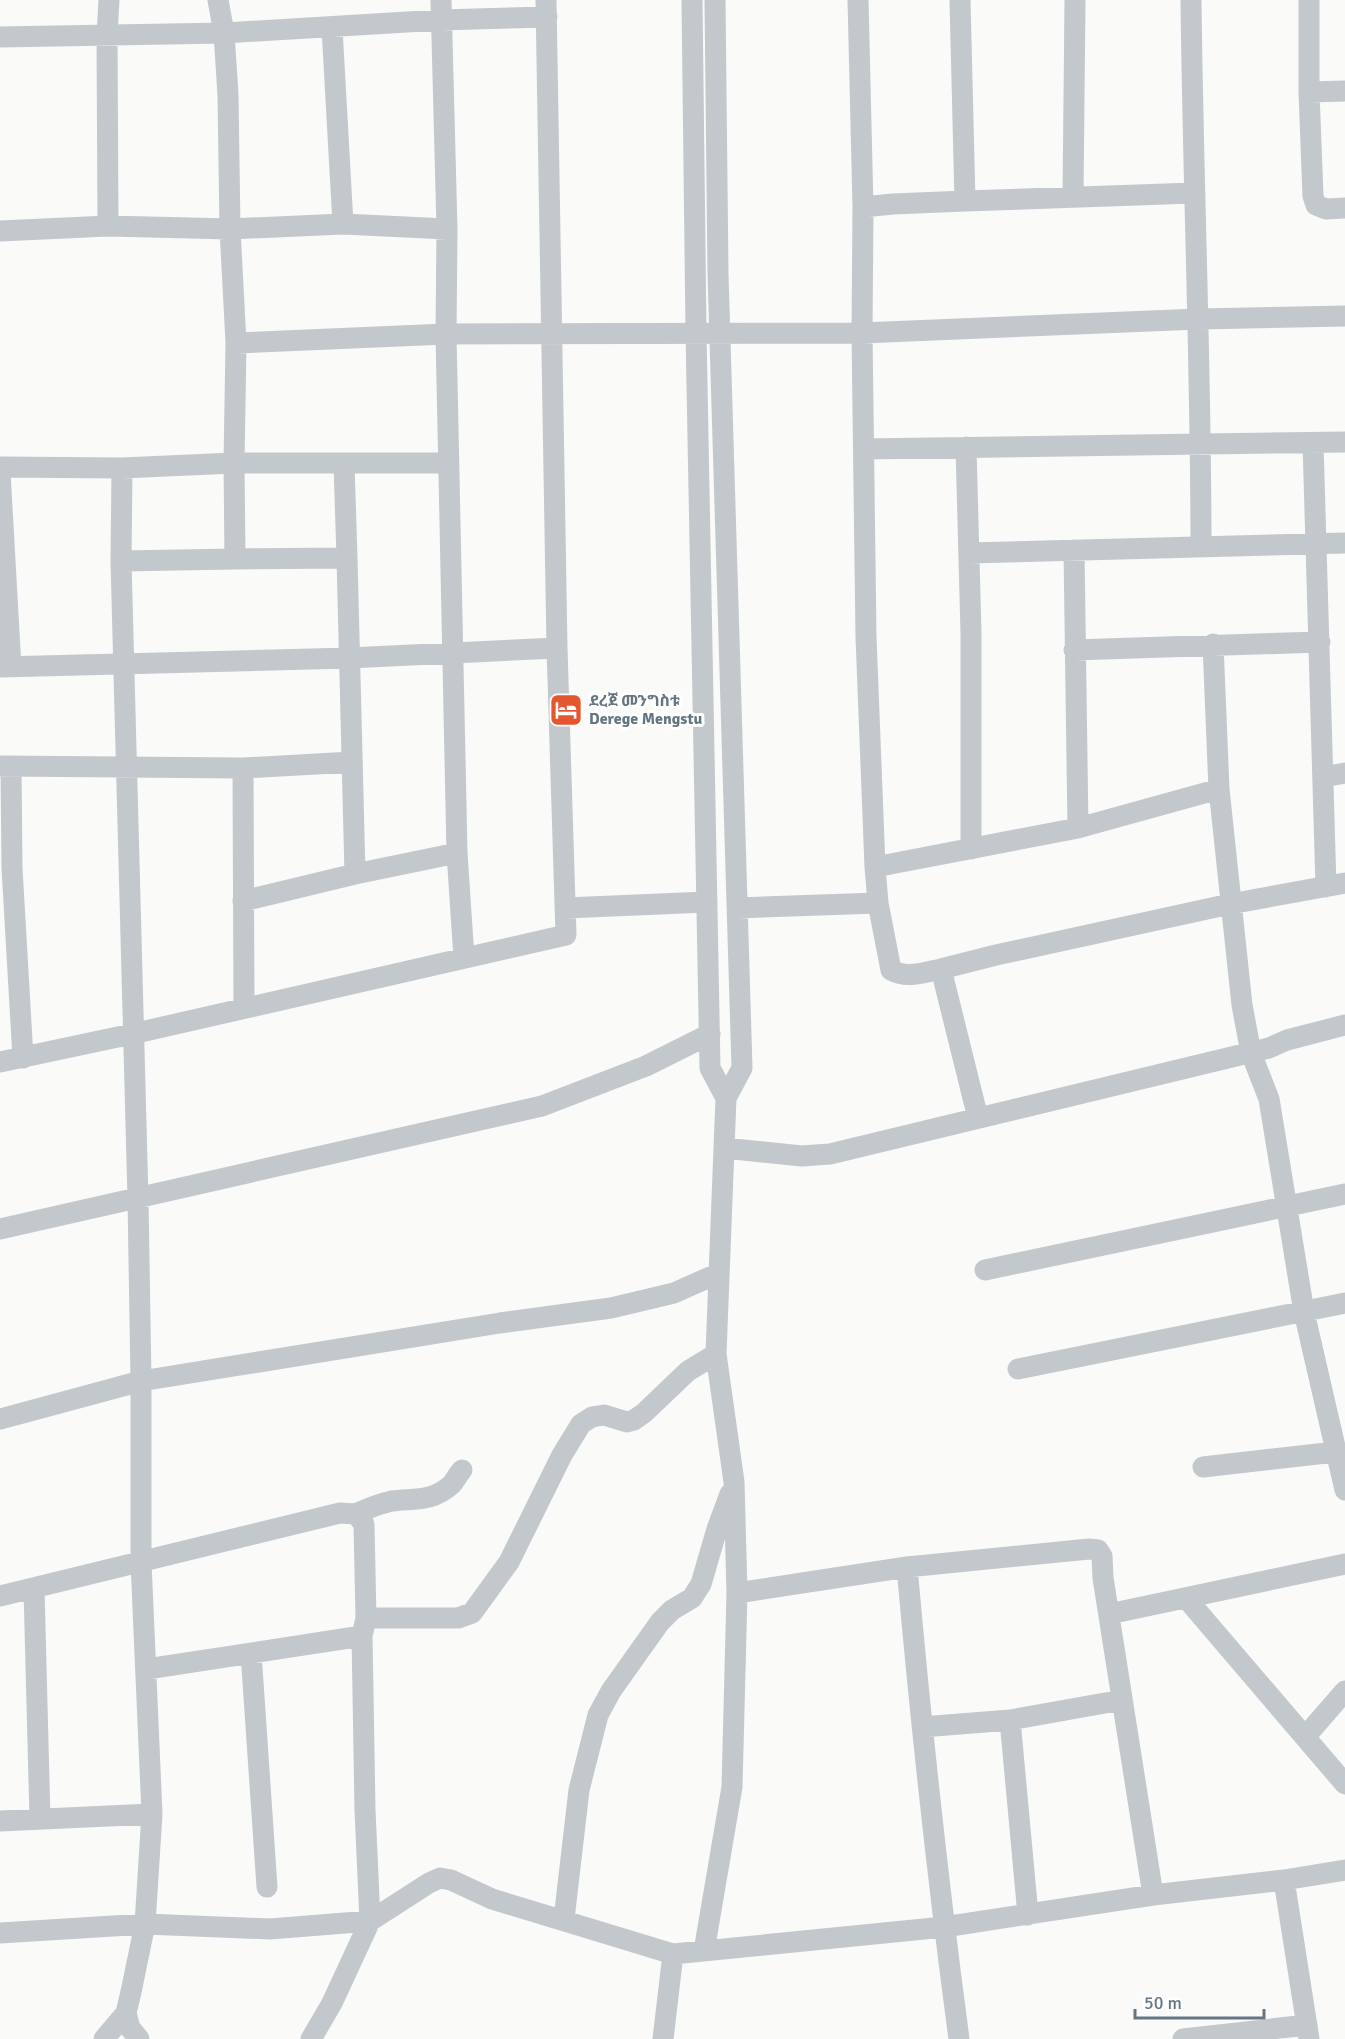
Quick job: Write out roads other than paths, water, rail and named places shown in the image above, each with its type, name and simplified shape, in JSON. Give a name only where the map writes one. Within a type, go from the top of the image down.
[{"type":"street","points":[[108,226],[107,35],[109,0]]},
{"type":"street","points":[[218,0],[224,33],[228,95],[230,230],[236,343],[235,560]]},
{"type":"street","points":[[692,0],[710,1068],[726,1098]]},
{"type":"street","points":[[704,1951],[732,1787],[737,1593],[734,1482],[716,1354],[726,1098],[742,1068],[720,332],[715,0]]},
{"type":"street","points":[[858,0],[863,207],[862,333],[866,637],[875,867],[878,903],[891,969],[899,974],[910,975],[1230,904],[1336,885],[1323,777],[1313,443]]},
{"type":"street","points":[[960,0],[965,201]]},
{"type":"street","points":[[1073,197],[1075,0]]},
{"type":"street","points":[[1172,0],[1191,0],[1194,193],[1199,319],[1201,546]]},
{"type":"street","points":[[1309,0],[1309,92],[1313,196],[1316,205],[1326,209],[1345,208]]},
{"type":"street","points":[[0,37],[224,33],[332,28],[441,10],[547,9],[557,648],[566,935],[0,1062]]},
{"type":"street","points":[[441,10],[447,229],[448,464],[457,852],[464,958]]},
{"type":"street","points":[[332,28],[343,224]]},
{"type":"street","points":[[1309,92],[1345,91]]},
{"type":"street","points":[[863,207],[1194,193]]},
{"type":"street","points":[[0,231],[108,226],[230,230],[343,224],[447,229]]},
{"type":"street","points":[[236,343],[553,332],[862,333],[1199,319],[1345,316]]},
{"type":"street","points":[[864,449],[1345,442]]},
{"type":"street","points":[[966,447],[971,633],[971,849]]},
{"type":"street","points":[[0,467],[122,468],[234,464],[448,464]]},
{"type":"street","points":[[344,464],[355,874]]},
{"type":"street","points":[[122,468],[123,665],[138,1199],[141,1562],[152,1814],[145,1924],[126,2013],[130,2028],[139,2039]]},
{"type":"street","points":[[0,472],[6,667],[349,658],[557,648]]},
{"type":"street","points":[[969,553],[1345,543]]},
{"type":"street","points":[[1074,550],[1078,828]]},
{"type":"street","points":[[121,561],[347,558]]},
{"type":"street","points":[[1074,650],[1320,642]]},
{"type":"street","points":[[1213,644],[1219,789],[1242,1005],[1251,1053],[1269,1099],[1304,1312],[1345,1490]]},
{"type":"street","points":[[23,1058],[9,957],[5,766],[243,768],[352,762]]},
{"type":"street","points":[[243,768],[244,1008]]},
{"type":"street","points":[[1323,777],[1345,773]]},
{"type":"street","points":[[875,867],[1078,828],[1219,789]]},
{"type":"street","points":[[243,901],[457,852]]},
{"type":"street","points":[[565,908],[707,902]]},
{"type":"street","points":[[737,908],[878,903]]},
{"type":"street","points":[[941,969],[978,1118]]},
{"type":"street","points":[[724,1148],[802,1156],[830,1154],[1251,1053],[1287,1040],[1345,1025]]},
{"type":"street","points":[[0,1229],[542,1106],[646,1066],[710,1034]]},
{"type":"street","points":[[986,1270],[1345,1194]]},
{"type":"street","points":[[0,1419],[141,1381],[500,1323],[611,1308],[674,1293],[719,1274]]},
{"type":"street","points":[[1018,1369],[1345,1303]]},
{"type":"street","points":[[147,1669],[251,1653],[364,1627],[458,1618],[472,1613],[509,1562],[562,1455],[581,1424],[591,1416],[604,1415],[627,1422],[634,1420],[688,1371],[716,1354]]},
{"type":"street","points":[[1203,1467],[1335,1452]]},
{"type":"street","points":[[0,1596],[340,1513],[356,1514],[370,1507],[393,1501],[422,1500],[450,1485],[462,1470]]},
{"type":"street","points":[[564,1919],[579,1790],[598,1715],[611,1691],[660,1622],[672,1610],[692,1598],[701,1584],[734,1482]]},
{"type":"street","points":[[311,2039],[332,2003],[370,1921],[365,1810],[364,1524],[356,1514]]},
{"type":"street","points":[[737,1593],[907,1567],[1098,1550],[1102,1556],[1103,1578],[1153,1895]]},
{"type":"street","points":[[1109,1614],[1345,1564]]},
{"type":"street","points":[[907,1567],[944,1927],[959,2039]]},
{"type":"street","points":[[34,1588],[40,1819]]},
{"type":"street","points":[[1186,1598],[1345,1784]]},
{"type":"street","points":[[251,1653],[267,1887]]},
{"type":"street","points":[[1305,1737],[1345,1691]]},
{"type":"street","points":[[922,1727],[1010,1720],[1122,1700]]},
{"type":"street","points":[[1010,1720],[1028,1915]]},
{"type":"street","points":[[0,1821],[152,1814]]},
{"type":"street","points":[[0,1933],[145,1924],[270,1929],[370,1921],[440,1878],[451,1880],[492,1899],[673,1954],[944,1927],[1153,1895],[1284,1880],[1345,1870]]},
{"type":"street","points":[[1183,2039],[1308,2032],[1284,1880]]},
{"type":"street","points":[[663,2039],[673,1954]]},
{"type":"street","points":[[104,2039],[126,2013]]},
{"type":"place","name":"ደረጀ መንግስቱ Derege Mengstu","points":[[566,710]]}]
